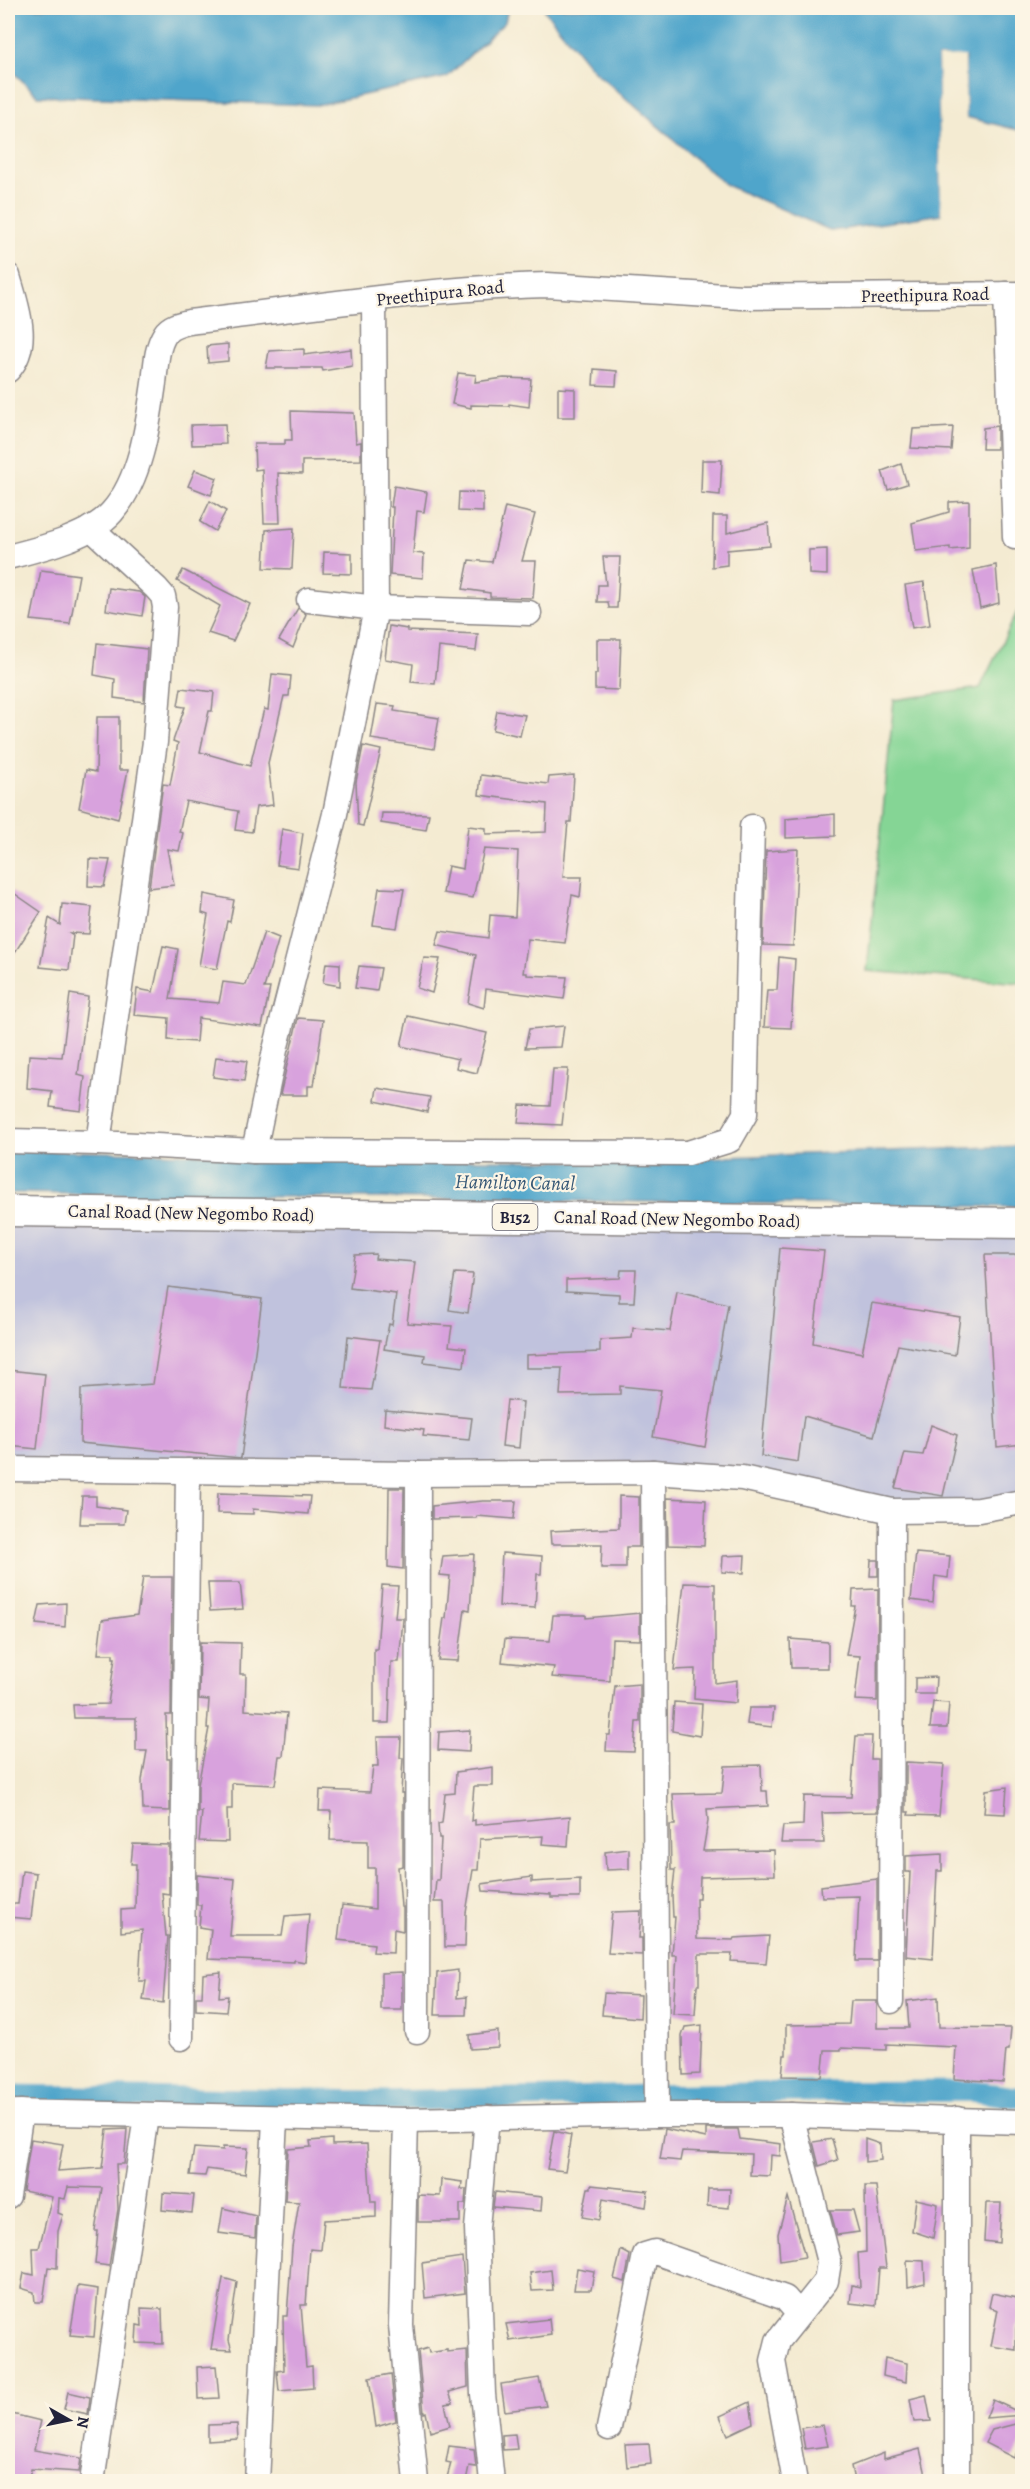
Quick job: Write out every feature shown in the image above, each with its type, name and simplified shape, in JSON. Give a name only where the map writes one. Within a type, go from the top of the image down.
[{"type":"main road","name":"Canal Road (New Negombo Road)","points":[[8,1211],[1023,1223]]},
{"type":"street","points":[[8,276],[22,335],[12,365],[8,370]]},
{"type":"street","name":"Preethipura Road","points":[[8,557],[39,549],[91,528],[112,513],[134,476],[146,439],[159,345],[170,329],[189,322],[464,289],[547,285],[742,297],[1014,294]]},
{"type":"street","points":[[1014,294],[1015,537]]},
{"type":"street","points":[[254,1151],[275,1050],[336,814],[376,608],[374,300]]},
{"type":"street","points":[[91,528],[156,588],[163,596],[165,607],[155,742],[98,1143]]},
{"type":"street","points":[[309,600],[376,608],[529,613]]},
{"type":"street","points":[[8,1141],[254,1151],[688,1153],[730,1140],[745,1113],[752,827]]},
{"type":"street","points":[[8,1469],[418,1474],[654,1472],[742,1478],[892,1511],[979,1510],[1023,1502]]},
{"type":"street","points":[[181,2038],[188,1471]]},
{"type":"street","points":[[654,1472],[657,2110]]},
{"type":"street","points":[[417,2031],[418,1474]]},
{"type":"street","points":[[891,2001],[892,1511]]},
{"type":"street","points":[[8,2196],[14,2112],[406,2120],[657,2110],[1023,2122]]},
{"type":"street","points":[[791,2115],[828,2262],[826,2281],[778,2341],[773,2361],[795,2481]]},
{"type":"street","points":[[92,2481],[146,2116]]},
{"type":"street","points":[[487,2118],[477,2229],[483,2394],[492,2481]]},
{"type":"street","points":[[257,2481],[275,2119]]},
{"type":"street","points":[[957,2119],[957,2481]]},
{"type":"street","points":[[406,2120],[401,2325],[416,2481]]},
{"type":"street","points":[[609,2428],[645,2255],[654,2252],[785,2298],[799,2314]]},
{"type":"shaded area","points":[[8,1214],[1022,1227],[1022,1496],[934,1510],[743,1473],[8,1464]]},
{"type":"green space","points":[[1022,602],[1022,983],[867,971],[894,700],[980,688]]},
{"type":"water","points":[[8,8],[508,8],[505,22],[447,77],[317,105],[38,96],[8,67]]},
{"type":"water","points":[[545,8],[1022,8],[1022,131],[966,117],[965,57],[938,57],[941,214],[832,231],[726,185],[592,69],[545,11]]},
{"type":"water","name":"Hamilton Canal","points":[[1022,1146],[1022,1207],[8,1193],[8,1150],[592,1162]]},
{"type":"pier","points":[[965,56],[966,120],[963,117],[962,59],[941,60],[944,214],[941,214],[938,57]]},
{"type":"building","points":[[228,344],[228,361],[208,363],[207,346]]},
{"type":"building","points":[[304,349],[304,355],[351,349],[352,366],[323,371],[322,368],[266,368],[269,351]]},
{"type":"building","points":[[594,369],[617,371],[616,386],[593,385]]},
{"type":"building","points":[[458,373],[476,375],[475,382],[504,378],[531,379],[529,407],[509,404],[509,406],[471,405],[471,408],[452,404]]},
{"type":"building","points":[[558,388],[575,389],[575,417],[558,417]]},
{"type":"building","points":[[291,411],[354,413],[356,443],[361,442],[361,460],[302,461],[302,474],[278,473],[280,523],[264,523],[262,469],[255,470],[254,444],[285,444],[285,440],[292,440]]},
{"type":"building","points":[[225,424],[226,444],[192,445],[191,425]]},
{"type":"building","points":[[997,426],[997,449],[982,449],[983,428]]},
{"type":"building","points":[[953,427],[951,450],[911,448],[913,429]]},
{"type":"building","points":[[702,460],[722,460],[720,495],[701,493]]},
{"type":"building","points":[[901,464],[907,484],[888,490],[882,471]]},
{"type":"building","points":[[195,470],[217,478],[211,495],[188,486]]},
{"type":"building","points":[[394,486],[427,492],[424,512],[417,511],[413,553],[424,554],[423,578],[390,575],[393,507],[391,507]]},
{"type":"building","points":[[459,492],[483,493],[483,512],[458,511]]},
{"type":"building","points":[[210,501],[226,511],[215,531],[200,522]]},
{"type":"building","points":[[969,501],[969,548],[950,550],[950,547],[916,551],[912,523],[949,512],[949,502]]},
{"type":"building","points":[[505,507],[535,514],[522,561],[536,561],[533,598],[490,597],[490,593],[463,589],[469,560],[492,562]]},
{"type":"building","points":[[713,516],[727,516],[727,533],[768,523],[770,546],[727,550],[727,565],[712,567]]},
{"type":"building","points":[[294,528],[292,569],[264,568],[266,530]]},
{"type":"building","points":[[827,549],[827,575],[809,574],[809,550]]},
{"type":"building","points":[[324,552],[352,553],[352,574],[323,573]]},
{"type":"building","points":[[603,557],[620,557],[617,608],[609,608],[608,602],[597,602],[598,585],[606,585]]},
{"type":"building","points":[[996,565],[999,603],[980,608],[973,570]]},
{"type":"building","points":[[41,570],[79,575],[70,624],[31,620]]},
{"type":"building","points":[[183,570],[250,604],[233,641],[208,633],[220,606],[177,581]]},
{"type":"building","points":[[924,582],[930,625],[912,628],[905,585]]},
{"type":"building","points":[[109,588],[139,592],[145,597],[142,616],[106,610]]},
{"type":"building","points":[[298,608],[306,614],[293,648],[279,640]]},
{"type":"building","points":[[389,626],[407,629],[407,631],[478,634],[476,651],[439,647],[435,684],[411,682],[413,664],[385,659]]},
{"type":"building","points":[[597,639],[621,639],[619,690],[595,689]]},
{"type":"building","points":[[97,643],[147,649],[144,702],[114,698],[115,679],[94,675]]},
{"type":"building","points":[[272,674],[291,676],[289,696],[284,696],[268,763],[273,805],[256,807],[252,832],[235,830],[238,811],[186,801],[179,832],[183,833],[179,851],[167,849],[174,885],[149,888],[163,784],[170,785],[178,743],[173,741],[185,707],[178,706],[181,688],[214,692],[212,711],[209,711],[200,752],[250,766],[264,709],[268,710]]},
{"type":"building","points":[[377,704],[395,706],[394,711],[439,718],[434,749],[371,739]]},
{"type":"building","points":[[497,711],[525,715],[520,736],[493,730]]},
{"type":"building","points":[[97,717],[119,717],[119,770],[128,770],[118,819],[79,808],[86,770],[96,772]]},
{"type":"building","points":[[363,746],[381,750],[363,826],[358,825],[356,782]]},
{"type":"building","points":[[481,775],[548,784],[549,777],[574,775],[571,822],[568,822],[563,877],[582,877],[580,897],[572,895],[565,943],[528,939],[523,973],[567,977],[564,999],[486,989],[484,1008],[468,1003],[476,955],[436,945],[440,931],[488,938],[490,915],[515,917],[518,851],[484,849],[473,898],[443,893],[448,866],[463,869],[468,826],[486,828],[486,834],[546,832],[547,804],[479,795]]},
{"type":"building","points":[[382,813],[429,814],[426,830],[381,823]]},
{"type":"building","points":[[835,814],[835,836],[786,838],[786,819]]},
{"type":"building","points":[[282,829],[303,833],[298,868],[277,865]]},
{"type":"building","points":[[798,849],[793,946],[763,945],[766,851]]},
{"type":"building","points":[[89,859],[110,860],[104,887],[88,886]]},
{"type":"building","points":[[379,888],[404,889],[397,928],[373,925]]},
{"type":"building","points":[[8,889],[41,912],[8,963]]},
{"type":"building","points":[[204,894],[234,900],[217,969],[199,966],[208,915],[202,913]]},
{"type":"building","points":[[62,904],[92,907],[89,934],[70,933],[73,935],[69,970],[40,967],[49,918],[60,925]]},
{"type":"building","points":[[264,932],[279,938],[264,988],[270,988],[262,1027],[198,1018],[196,1042],[168,1040],[169,1018],[134,1015],[137,989],[153,992],[163,946],[178,949],[170,999],[219,1003],[223,982],[246,985]]},
{"type":"building","points":[[779,957],[795,959],[791,1028],[764,1027],[767,990],[777,990]]},
{"type":"building","points":[[424,958],[440,959],[432,993],[417,988]]},
{"type":"building","points":[[326,963],[340,964],[340,986],[323,983]]},
{"type":"building","points":[[359,966],[381,968],[377,991],[355,988]]},
{"type":"building","points":[[70,994],[88,997],[78,1075],[85,1077],[81,1111],[50,1107],[52,1091],[27,1088],[29,1055],[62,1057]]},
{"type":"building","points":[[408,1016],[487,1033],[477,1073],[456,1068],[458,1059],[401,1046]]},
{"type":"building","points":[[298,1018],[323,1020],[314,1086],[308,1086],[308,1095],[280,1095]]},
{"type":"building","points":[[564,1026],[561,1047],[525,1048],[529,1029]]},
{"type":"building","points":[[216,1057],[247,1061],[244,1081],[213,1077]]},
{"type":"building","points":[[553,1069],[568,1069],[562,1125],[518,1123],[520,1105],[550,1106]]},
{"type":"building","points":[[377,1088],[430,1097],[427,1112],[375,1101]]},
{"type":"building","points":[[780,1248],[824,1251],[813,1343],[862,1353],[872,1303],[960,1317],[955,1355],[898,1345],[874,1436],[804,1416],[798,1462],[761,1456]]},
{"type":"building","points":[[376,1254],[375,1259],[415,1262],[407,1323],[452,1326],[449,1346],[466,1348],[464,1367],[424,1362],[425,1355],[384,1349],[389,1324],[392,1325],[396,1294],[350,1288],[355,1255]]},
{"type":"building","points":[[985,1255],[1023,1255],[1023,1444],[997,1447]]},
{"type":"building","points":[[621,1270],[636,1270],[634,1302],[619,1302],[619,1294],[566,1291],[566,1280],[620,1278]]},
{"type":"building","points":[[455,1273],[473,1274],[468,1313],[449,1310]]},
{"type":"building","points":[[168,1287],[262,1299],[241,1458],[80,1443],[81,1389],[153,1384]]},
{"type":"building","points":[[677,1292],[728,1304],[705,1447],[653,1437],[661,1390],[620,1386],[620,1394],[560,1395],[562,1368],[526,1368],[526,1355],[600,1352],[600,1340],[632,1338],[633,1328],[670,1331]]},
{"type":"building","points":[[348,1336],[380,1340],[371,1390],[343,1388]]},
{"type":"building","points":[[8,1370],[45,1374],[37,1449],[8,1446]]},
{"type":"building","points":[[507,1400],[523,1402],[519,1448],[502,1446]]},
{"type":"building","points":[[385,1410],[472,1418],[469,1440],[423,1436],[424,1430],[384,1425]]},
{"type":"building","points":[[931,1425],[957,1435],[943,1496],[895,1488],[905,1453],[923,1455]]},
{"type":"building","points":[[389,1488],[404,1488],[403,1569],[388,1567]]},
{"type":"building","points":[[218,1493],[310,1496],[308,1514],[253,1509],[253,1514],[217,1513]]},
{"type":"building","points":[[82,1496],[96,1496],[96,1506],[126,1510],[124,1524],[80,1524]]},
{"type":"building","points":[[619,1496],[639,1497],[639,1547],[626,1547],[626,1568],[601,1568],[602,1544],[551,1544],[550,1531],[619,1528]]},
{"type":"building","points":[[667,1498],[706,1500],[704,1546],[668,1545]]},
{"type":"building","points":[[483,1501],[516,1501],[514,1519],[477,1516],[476,1518],[432,1519],[432,1506]]},
{"type":"building","points":[[502,1553],[542,1556],[541,1574],[537,1574],[535,1608],[499,1606]]},
{"type":"building","points":[[916,1553],[950,1556],[948,1578],[935,1576],[933,1603],[911,1600]]},
{"type":"building","points":[[474,1554],[470,1610],[465,1609],[458,1661],[438,1660],[444,1618],[446,1618],[450,1576],[440,1575],[443,1556]]},
{"type":"building","points":[[745,1555],[744,1573],[722,1572],[723,1556]]},
{"type":"building","points":[[871,1560],[878,1560],[878,1576],[870,1576]]},
{"type":"building","points":[[143,1577],[172,1577],[171,1715],[166,1715],[167,1759],[170,1759],[170,1811],[143,1810],[142,1780],[147,1751],[136,1751],[136,1718],[74,1718],[73,1705],[108,1704],[115,1658],[113,1654],[98,1654],[102,1620],[137,1615]]},
{"type":"building","points":[[208,1583],[240,1583],[243,1609],[210,1611]]},
{"type":"building","points":[[684,1583],[715,1584],[715,1683],[737,1680],[736,1703],[694,1699],[695,1669],[674,1670]]},
{"type":"building","points":[[382,1585],[398,1586],[395,1618],[403,1618],[403,1620],[399,1662],[391,1662],[389,1723],[374,1723],[374,1649],[377,1649]]},
{"type":"building","points":[[878,1589],[877,1701],[855,1700],[860,1656],[846,1655],[855,1606],[852,1606],[853,1590]]},
{"type":"building","points":[[66,1603],[65,1627],[36,1624],[40,1605]]},
{"type":"building","points":[[640,1613],[640,1640],[612,1639],[610,1681],[552,1677],[554,1667],[502,1662],[505,1639],[550,1641],[553,1615],[586,1615],[586,1618]]},
{"type":"building","points":[[790,1639],[828,1642],[828,1668],[791,1668]]},
{"type":"building","points":[[200,1642],[241,1643],[240,1674],[246,1674],[245,1710],[287,1713],[283,1756],[279,1756],[275,1785],[232,1783],[232,1809],[227,1809],[228,1842],[199,1841],[202,1812],[198,1812],[198,1785],[209,1728],[207,1728],[209,1700],[199,1699]]},
{"type":"building","points":[[936,1677],[935,1694],[915,1694],[915,1678]]},
{"type":"building","points":[[640,1684],[640,1722],[636,1722],[634,1752],[606,1751],[615,1686]]},
{"type":"building","points":[[674,1702],[702,1704],[700,1736],[672,1731]]},
{"type":"building","points":[[933,1702],[949,1703],[947,1728],[930,1728]]},
{"type":"building","points":[[749,1708],[774,1708],[772,1727],[747,1724]]},
{"type":"building","points":[[470,1730],[469,1752],[438,1750],[439,1732]]},
{"type":"building","points":[[856,1736],[872,1736],[871,1759],[877,1759],[877,1812],[822,1813],[824,1843],[781,1843],[783,1826],[803,1825],[804,1796],[851,1797]]},
{"type":"building","points":[[377,1737],[401,1737],[400,1758],[403,1758],[401,1793],[403,1793],[403,1866],[398,1867],[401,1907],[403,1907],[403,1931],[394,1929],[393,1953],[373,1952],[374,1944],[338,1940],[342,1905],[375,1909],[375,1868],[368,1868],[368,1841],[330,1840],[331,1811],[319,1811],[320,1790],[370,1792],[373,1766],[378,1766]]},
{"type":"building","points":[[906,1762],[944,1764],[939,1816],[908,1815],[909,1812],[906,1812]]},
{"type":"building","points":[[761,1765],[762,1791],[767,1791],[768,1806],[707,1809],[708,1821],[703,1851],[774,1850],[775,1875],[700,1877],[699,1898],[696,1898],[697,1939],[733,1940],[734,1938],[769,1936],[766,1963],[731,1961],[732,1954],[699,1954],[699,1985],[697,1985],[695,2015],[673,2014],[677,1955],[672,1955],[675,1917],[673,1917],[672,1896],[675,1870],[671,1870],[670,1825],[675,1825],[673,1794],[722,1793],[725,1766]]},
{"type":"building","points":[[493,1767],[493,1786],[474,1786],[471,1821],[475,1820],[475,1825],[570,1816],[568,1846],[542,1844],[543,1836],[480,1839],[478,1870],[473,1870],[466,1913],[465,1947],[445,1947],[444,1902],[434,1902],[436,1880],[439,1880],[441,1838],[439,1838],[438,1824],[442,1823],[445,1794],[455,1793],[456,1772]]},
{"type":"building","points":[[1007,1787],[1005,1814],[984,1813],[986,1790]]},
{"type":"building","points":[[133,1844],[169,1845],[169,1894],[162,1893],[166,1936],[168,1936],[163,2003],[143,2000],[146,1981],[139,1981],[142,1930],[121,1932],[121,1910],[135,1909],[136,1864],[131,1864]]},
{"type":"building","points":[[629,1849],[629,1869],[606,1870],[605,1852]]},
{"type":"building","points":[[942,1854],[942,1871],[937,1871],[933,1959],[906,1956],[910,1872],[906,1872],[906,1856]]},
{"type":"building","points":[[22,1871],[36,1873],[31,1919],[8,1917],[8,1904],[18,1904]]},
{"type":"building","points":[[197,1875],[235,1879],[230,1936],[282,1936],[285,1916],[309,1914],[305,1962],[208,1959],[211,1929],[199,1927],[201,1905],[197,1905]]},
{"type":"building","points":[[532,1877],[532,1882],[580,1879],[580,1898],[551,1898],[551,1895],[483,1891],[482,1884]]},
{"type":"building","points":[[877,1879],[877,1961],[856,1961],[859,1896],[822,1897],[821,1886]]},
{"type":"building","points":[[641,1911],[639,1938],[642,1938],[642,1955],[608,1953],[612,1912]]},
{"type":"building","points":[[458,1970],[457,1998],[467,1997],[466,2015],[435,2015],[437,1973]]},
{"type":"building","points":[[221,1972],[219,1997],[228,1996],[226,2012],[196,2010],[196,1997],[202,1997],[203,1974]]},
{"type":"building","points":[[402,1972],[402,2010],[381,2010],[381,1973]]},
{"type":"building","points":[[604,1993],[641,1995],[640,2018],[602,2015]]},
{"type":"building","points":[[938,1997],[939,2027],[1011,2028],[1003,2082],[954,2079],[956,2047],[886,2044],[886,2050],[841,2048],[841,2050],[825,2050],[822,2077],[782,2076],[784,2055],[786,2055],[786,2025],[849,2024],[851,2001],[877,2001],[877,2028],[909,2028],[907,2001]]},
{"type":"building","points":[[702,2025],[700,2074],[683,2075],[682,2036],[685,2027]]},
{"type":"building","points":[[498,2031],[498,2047],[470,2049],[469,2035]]},
{"type":"building","points":[[127,2129],[124,2164],[116,2164],[118,2209],[109,2266],[95,2264],[98,2231],[95,2231],[102,2188],[68,2187],[65,2199],[59,2198],[58,2213],[63,2215],[58,2231],[57,2268],[48,2267],[43,2302],[35,2302],[34,2292],[21,2288],[24,2273],[34,2275],[33,2248],[39,2248],[52,2197],[23,2191],[31,2139],[63,2144],[58,2171],[102,2168],[107,2130]]},
{"type":"building","points":[[665,2129],[706,2138],[706,2129],[738,2129],[740,2139],[781,2144],[780,2156],[771,2155],[770,2176],[750,2175],[751,2154],[682,2151],[680,2161],[660,2159]]},
{"type":"building","points":[[554,2131],[571,2135],[565,2171],[547,2169]]},
{"type":"building","points":[[332,2139],[332,2145],[367,2144],[371,2202],[376,2202],[376,2217],[324,2220],[321,2250],[310,2249],[306,2305],[301,2305],[306,2367],[312,2366],[313,2388],[279,2391],[277,2371],[284,2370],[283,2316],[287,2316],[292,2247],[299,2202],[285,2201],[288,2149],[311,2147],[310,2141]]},
{"type":"building","points":[[832,2139],[838,2160],[819,2166],[813,2142]]},
{"type":"building","points":[[865,2139],[880,2144],[881,2160],[865,2162]]},
{"type":"building","points":[[223,2147],[248,2148],[245,2174],[207,2169],[205,2176],[190,2175],[194,2148],[223,2150]]},
{"type":"building","points":[[441,2179],[462,2182],[461,2189],[466,2189],[465,2204],[460,2204],[460,2222],[418,2222],[418,2195],[440,2196]]},
{"type":"building","points":[[591,2185],[648,2191],[646,2207],[603,2199],[599,2220],[582,2217],[588,2188],[591,2188]]},
{"type":"building","points":[[865,2186],[876,2186],[886,2268],[879,2268],[876,2306],[850,2303],[852,2285],[860,2287],[858,2253],[866,2252]]},
{"type":"building","points":[[708,2189],[730,2189],[729,2208],[707,2206]]},
{"type":"building","points":[[495,2192],[542,2197],[541,2211],[493,2207]]},
{"type":"building","points":[[163,2193],[194,2195],[192,2213],[162,2210]]},
{"type":"building","points":[[788,2197],[805,2257],[780,2261],[778,2234]]},
{"type":"building","points":[[916,2199],[938,2204],[933,2238],[912,2231]]},
{"type":"building","points":[[986,2203],[1001,2203],[999,2243],[984,2241]]},
{"type":"building","points":[[223,2208],[256,2216],[255,2238],[219,2233]]},
{"type":"building","points":[[830,2210],[853,2210],[859,2232],[837,2235]]},
{"type":"building","points":[[621,2250],[630,2255],[625,2282],[614,2279]]},
{"type":"building","points":[[462,2257],[465,2293],[425,2298],[422,2263]]},
{"type":"building","points":[[907,2260],[924,2261],[925,2283],[908,2287]]},
{"type":"building","points":[[577,2268],[594,2271],[591,2290],[574,2290]]},
{"type":"building","points":[[551,2270],[553,2290],[532,2291],[530,2273]]},
{"type":"building","points":[[223,2278],[237,2282],[229,2340],[232,2350],[211,2349]]},
{"type":"building","points":[[78,2286],[98,2289],[94,2337],[70,2335]]},
{"type":"building","points":[[992,2293],[1022,2299],[1016,2329],[1016,2350],[991,2346],[998,2310],[989,2307]]},
{"type":"building","points":[[141,2308],[162,2309],[163,2344],[136,2343],[137,2325],[142,2326]]},
{"type":"building","points":[[549,2319],[551,2335],[510,2341],[506,2324]]},
{"type":"building","points":[[428,2348],[429,2353],[467,2350],[468,2387],[449,2392],[453,2403],[445,2404],[450,2426],[430,2432],[426,2412],[424,2413],[418,2351]]},
{"type":"building","points":[[885,2358],[907,2363],[906,2382],[883,2376]]},
{"type":"building","points":[[216,2366],[219,2398],[198,2399],[197,2367]]},
{"type":"building","points":[[391,2374],[396,2421],[376,2427],[369,2378]]},
{"type":"building","points":[[539,2378],[546,2406],[505,2411],[501,2384]]},
{"type":"building","points":[[68,2392],[90,2397],[88,2414],[64,2409]]},
{"type":"building","points":[[926,2395],[931,2421],[914,2422],[910,2399]]},
{"type":"building","points":[[993,2400],[1023,2414],[1023,2415],[986,2418]]},
{"type":"building","points":[[750,2402],[753,2423],[728,2435],[720,2416]]},
{"type":"building","points":[[8,2413],[41,2421],[34,2450],[81,2458],[79,2472],[31,2469],[30,2481],[8,2480]]},
{"type":"building","points":[[1023,2422],[1023,2440],[1014,2458],[985,2443],[992,2430]]},
{"type":"building","points":[[237,2424],[238,2439],[208,2441],[208,2425]]},
{"type":"building","points":[[823,2425],[828,2446],[805,2449],[801,2428]]},
{"type":"building","points":[[515,2434],[517,2449],[503,2450],[502,2435]]},
{"type":"building","points":[[649,2444],[651,2464],[627,2467],[625,2445]]},
{"type":"building","points":[[449,2446],[474,2449],[476,2467],[469,2466],[466,2481],[446,2481],[451,2463],[446,2462]]},
{"type":"building","points":[[920,2449],[926,2475],[899,2481],[854,2481],[851,2466],[884,2453],[884,2459]]},
{"type":"waterway","points":[[8,2095],[380,2101],[793,2092],[971,2091],[1022,2098]]}]
